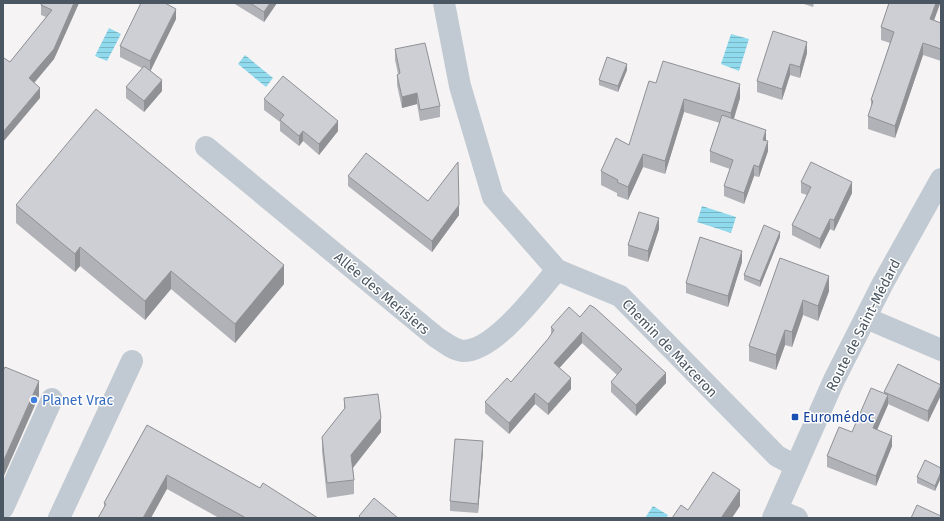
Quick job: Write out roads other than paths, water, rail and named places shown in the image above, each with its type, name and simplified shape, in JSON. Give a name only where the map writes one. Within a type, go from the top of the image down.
[{"type":"street","name":"Chemin de Marceron","points":[[444,3],[460,86],[493,197],[557,270],[620,296],[777,456],[796,466]]},
{"type":"street","name":"Allée des Merisiers","points":[[206,147],[436,337],[451,347],[463,351],[482,347],[499,335],[557,270]]},
{"type":"street","name":"Route de Saint-Médard","points":[[775,514],[834,380],[882,283],[941,179]]},
{"type":"street","points":[[866,318],[941,350]]},
{"type":"street","points":[[59,518],[132,361]]},
{"type":"street","points":[[3,508],[52,399]]},
{"type":"street","points":[[775,514],[797,518]]},
{"type":"water","points":[[109,28],[121,34],[107,61],[95,56]]},
{"type":"water","points":[[731,34],[749,39],[739,71],[721,64]]},
{"type":"water","points":[[245,55],[273,78],[266,87],[238,64]]},
{"type":"water","points":[[702,206],[736,217],[731,233],[697,222]]},
{"type":"water","points":[[653,506],[668,515],[666,518],[645,518]]},
{"type":"place","name":"Planet Vrac","points":[[34,400]]},
{"type":"place","name":"Euromédoc","points":[[795,417]]}]
